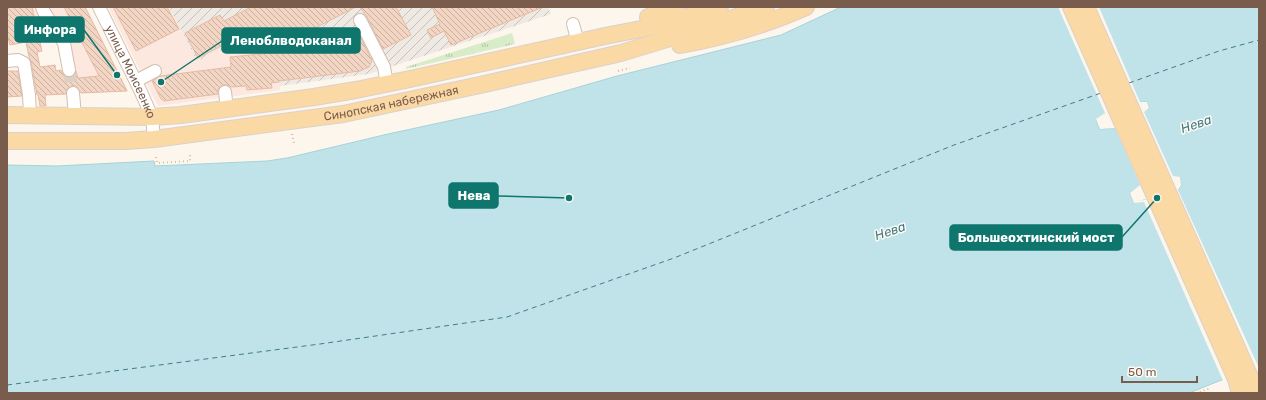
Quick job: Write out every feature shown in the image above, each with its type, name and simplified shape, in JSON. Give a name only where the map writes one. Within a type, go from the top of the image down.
[{"type":"main road","points":[[605,36],[622,24],[664,13],[676,7]]},
{"type":"main road","name":"Синопская набережная","points":[[7,115],[152,117],[227,109],[356,90],[671,22],[720,7]]},
{"type":"main road","name":"Синопская набережная","points":[[7,141],[126,141],[154,139],[343,114],[591,61],[647,46],[766,7]]},
{"type":"main road","points":[[647,46],[666,48],[726,35],[784,17],[806,7]]},
{"type":"main road","points":[[1071,7],[1236,379],[1240,393]]},
{"type":"main road","points":[[1086,7],[1257,393]]},
{"type":"street","points":[[42,7],[64,43],[69,70]]},
{"type":"street","name":"улица Моисеенко","points":[[99,7],[136,81],[152,117],[154,139]]},
{"type":"street","points":[[360,20],[384,67],[387,84]]},
{"type":"street","points":[[573,24],[578,42]]},
{"type":"street","points":[[7,61],[18,60],[24,63],[29,95],[30,115]]},
{"type":"street","points":[[136,81],[155,71]]},
{"type":"street","points":[[225,92],[227,109]]},
{"type":"street","points":[[74,93],[75,116]]},
{"type":"path","points":[[618,71],[630,68]]},
{"type":"path","points":[[292,134],[294,143]]},
{"type":"path","points":[[156,157],[157,163],[190,161],[190,155]]},
{"type":"path","points":[[1196,393],[1211,388]]},
{"type":"shaded area","points":[[18,7],[86,7],[128,91],[81,93],[76,69],[51,18],[22,25]]},
{"type":"shaded area","points":[[108,7],[169,7],[197,60],[247,36],[274,42],[280,90],[158,106]]},
{"type":"shaded area","points":[[169,7],[548,7],[551,14],[369,74],[279,86],[274,42],[255,51],[247,36],[197,61]]},
{"type":"green space","points":[[512,33],[515,44],[406,69],[406,67]]},
{"type":"water","name":"Нева","points":[[841,7],[1259,7],[1259,365],[1189,393],[7,393],[7,165],[57,166],[154,161],[155,166],[267,161],[287,158],[499,110],[617,76],[781,35]],"holes":[[[1140,102],[1147,102],[1149,108],[1114,128],[1100,129],[1096,120],[1105,114]],[[1173,177],[1180,178],[1181,185],[1178,190],[1134,203],[1130,193],[1140,186]]]},
{"type":"pier","points":[[1058,7],[1099,7],[1140,102],[1147,102],[1149,108],[1144,112],[1173,176],[1180,177],[1181,185],[1178,190],[1259,368],[1224,383],[1144,202],[1134,203],[1130,193],[1140,185],[1115,128],[1100,129],[1096,119],[1105,113]],"holes":[[[1140,104],[1145,104],[1147,107],[1114,126],[1101,127],[1099,120],[1106,115]],[[1178,179],[1179,185],[1177,188],[1144,200],[1135,201],[1132,194],[1141,187]]]},
{"type":"building","points":[[7,7],[32,7],[42,51],[37,52],[40,67],[55,65],[56,71],[61,70],[63,75],[67,77],[74,76],[76,71],[78,78],[99,76],[64,7],[85,7],[127,91],[81,93],[76,86],[72,86],[66,90],[66,94],[45,95],[46,106],[40,106],[26,42],[10,45],[7,34]]},
{"type":"building","points":[[113,7],[167,7],[179,29],[136,51]]},
{"type":"building","points":[[251,7],[356,7],[288,42],[284,34],[258,47],[250,31],[198,58],[185,33],[220,15],[224,21]]},
{"type":"building","points":[[360,7],[396,7],[411,35],[383,49],[367,17]]},
{"type":"building","points":[[432,7],[543,7],[451,45],[444,31],[431,38],[427,30],[440,24]]},
{"type":"building","points":[[359,34],[372,61],[369,67],[360,71],[279,81],[271,83],[272,88],[247,90],[246,86],[231,87],[224,85],[218,89],[218,94],[164,101],[161,99],[152,81],[160,76],[231,67],[230,57],[322,48],[323,52]]},
{"type":"building","points":[[7,71],[18,71],[22,96],[7,97]]},
{"type":"ferry route","points":[[1129,83],[1219,51],[1259,40]]},
{"type":"ferry route","points":[[7,385],[320,344],[507,317],[674,258],[954,145],[1101,93]]},
{"type":"tunnel","points":[[69,70],[73,93]]},
{"type":"place","name":"Инфора","points":[[117,75]]},
{"type":"place","name":"Леноблводоканал","points":[[161,82]]},
{"type":"place","name":"Нева","points":[[569,198]]},
{"type":"place","name":"Большеохтинский мост","points":[[1157,198]]}]
